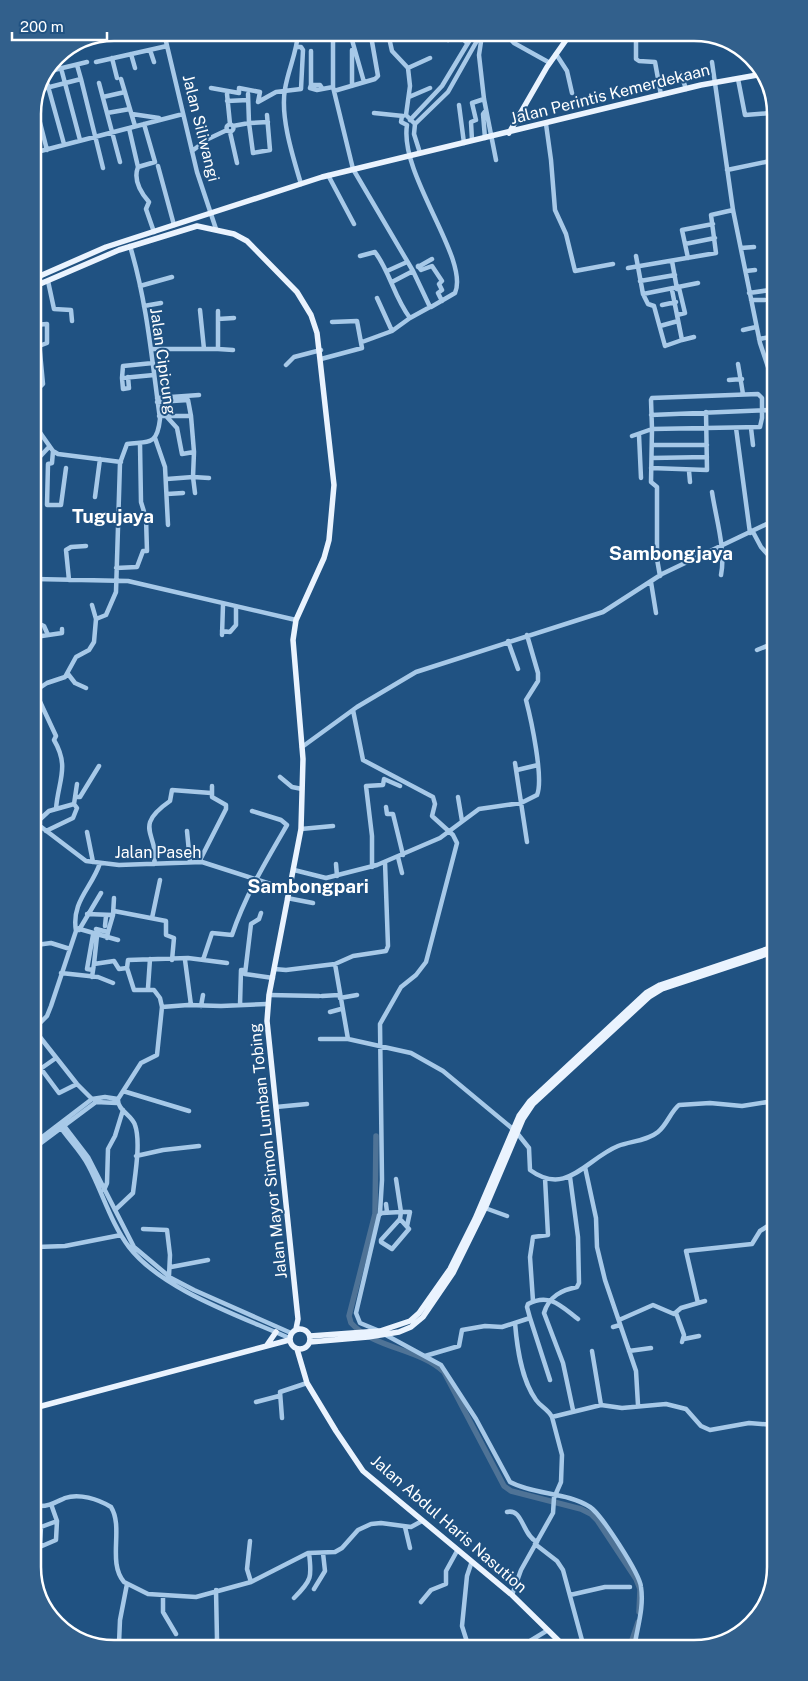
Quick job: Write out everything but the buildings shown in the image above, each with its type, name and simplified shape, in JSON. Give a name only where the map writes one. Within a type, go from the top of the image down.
[{"type":"main road","points":[[509,133],[550,62],[565,41]]},
{"type":"main road","name":"Jalan Perintis Kemerdekaan","points":[[419,153],[509,133],[686,89],[755,76]]},
{"type":"main road","points":[[41,276],[127,240],[301,184],[419,153]]},
{"type":"main road","points":[[41,284],[130,247],[197,226],[195,218]]},
{"type":"main road","name":"Jalan Mayor Simon Lumban Tobing","points":[[197,226],[234,234],[247,241],[298,292],[312,315],[320,350],[334,485],[329,540],[324,558],[296,620],[293,640],[302,747],[301,829],[267,1004],[267,1021],[298,1318],[296,1329]]},
{"type":"main road","points":[[65,265],[69,273]]},
{"type":"main road","points":[[382,1334],[410,1321],[419,1313],[450,1269],[490,1191],[516,1132],[519,1116],[530,1101],[648,997],[662,989],[767,949]]},
{"type":"main road","points":[[695,976],[767,954]]},
{"type":"main road","points":[[310,1339],[382,1334],[411,1327],[423,1317],[453,1274],[485,1208],[490,1191]]},
{"type":"main road","name":"Jalan Mayor Simon Lumban Tobing","points":[[298,1318],[304,1329]]},
{"type":"main road","points":[[41,1406],[278,1342],[290,1337],[296,1329],[304,1329],[310,1339]]},
{"type":"main road","points":[[267,1345],[276,1332]]},
{"type":"main road","points":[[352,1336],[359,1334],[369,1335]]},
{"type":"main road","points":[[290,1337],[295,1347]]},
{"type":"main road","points":[[302,1365],[310,1339]]},
{"type":"main road","points":[[278,1342],[306,1348]]},
{"type":"main road","name":"Jalan Abdul Haris Nasution","points":[[295,1347],[307,1382],[336,1432],[363,1471],[471,1564],[512,1595],[558,1640]]},
{"type":"street","name":"Jalan Siliwangi","points":[[166,41],[192,151],[216,229]]},
{"type":"street","points":[[297,41],[284,90],[286,122],[301,184]]},
{"type":"street","points":[[333,41],[334,89],[353,169],[413,270],[430,307]]},
{"type":"street","points":[[312,51],[311,90],[322,88],[334,89],[352,86],[377,78],[379,72],[372,41]]},
{"type":"street","points":[[390,41],[395,56],[403,61],[408,68],[410,120],[419,153]]},
{"type":"street","points":[[362,342],[392,330],[442,301],[456,290],[453,257],[426,202],[406,136],[407,125],[402,122],[410,120],[448,92],[478,41]]},
{"type":"street","points":[[481,41],[479,55],[484,99],[493,136],[496,160]]},
{"type":"street","points":[[512,41],[550,62]]},
{"type":"street","points":[[636,41],[636,59],[655,62],[661,95]]},
{"type":"street","points":[[352,42],[352,86]]},
{"type":"street","points":[[352,42],[364,82]]},
{"type":"street","points":[[410,120],[442,86],[467,43]]},
{"type":"street","points":[[96,62],[167,46]]},
{"type":"street","points":[[211,88],[240,93],[239,88],[260,92],[258,102],[284,90],[302,88],[303,50],[302,47],[297,47]]},
{"type":"street","points":[[150,50],[154,62]]},
{"type":"street","points":[[132,54],[135,68]]},
{"type":"street","points":[[556,54],[567,71],[572,93]]},
{"type":"street","points":[[112,58],[135,126]]},
{"type":"street","points":[[408,68],[430,58]]},
{"type":"street","points":[[57,69],[86,62]]},
{"type":"street","points":[[712,62],[732,210],[756,327],[767,364]]},
{"type":"street","points":[[77,65],[103,168]]},
{"type":"street","points":[[61,68],[80,140]]},
{"type":"street","points":[[681,74],[686,89]]},
{"type":"street","points":[[64,144],[48,88],[81,79]]},
{"type":"street","points":[[738,79],[745,115],[767,113]]},
{"type":"street","points":[[99,83],[120,162]]},
{"type":"street","points":[[409,97],[430,88]]},
{"type":"street","points":[[103,97],[125,92]]},
{"type":"street","points":[[192,151],[208,139],[228,131],[232,125],[227,94]]},
{"type":"street","points":[[227,101],[248,97],[249,123],[254,153],[270,150],[267,114]]},
{"type":"street","points":[[472,140],[470,122],[476,117],[472,103],[484,99]]},
{"type":"street","points":[[459,105],[464,143]]},
{"type":"street","points":[[107,113],[130,108]]},
{"type":"street","points":[[485,138],[483,114],[486,110]]},
{"type":"street","points":[[374,113],[410,120]]},
{"type":"street","points":[[132,114],[160,118]]},
{"type":"street","points":[[41,151],[160,118],[183,114]]},
{"type":"street","points":[[232,125],[268,122]]},
{"type":"street","points":[[138,167],[155,162],[144,124]]},
{"type":"street","points":[[546,124],[555,210],[566,234],[575,271],[613,264]]},
{"type":"street","points":[[41,126],[47,150]]},
{"type":"street","points":[[129,128],[138,167],[136,173],[137,183],[149,202],[146,209],[154,232]]},
{"type":"street","points":[[228,131],[237,163]]},
{"type":"street","points":[[727,170],[767,162]]},
{"type":"street","points":[[158,166],[174,225]]},
{"type":"street","points":[[328,176],[354,224]]},
{"type":"street","points":[[628,268],[717,252],[712,213],[732,210]]},
{"type":"street","points":[[688,258],[682,230],[713,224]]},
{"type":"street","points":[[685,244],[715,238]]},
{"type":"street","name":"Jalan Cipicung","points":[[120,462],[127,445],[140,444],[155,438],[159,430],[153,363],[144,306],[127,240]]},
{"type":"street","points":[[741,248],[754,247]]},
{"type":"street","points":[[360,256],[374,251],[387,271],[398,300],[410,318]]},
{"type":"street","points":[[636,256],[643,294],[649,305],[654,306],[665,346],[694,337]]},
{"type":"street","points":[[392,282],[432,259]]},
{"type":"street","points":[[672,261],[676,289],[675,302],[682,340]]},
{"type":"street","points":[[387,271],[407,262]]},
{"type":"street","points":[[418,266],[421,270],[432,266],[438,274],[442,280],[439,284],[442,290],[438,292],[442,301]]},
{"type":"street","points":[[746,272],[755,270]]},
{"type":"street","points":[[640,280],[674,275]]},
{"type":"street","points":[[140,286],[172,277]]},
{"type":"street","points":[[48,281],[54,309],[71,310],[72,321]]},
{"type":"street","points":[[643,294],[676,289],[698,283]]},
{"type":"street","points":[[660,326],[685,313],[682,300],[676,289]]},
{"type":"street","points":[[749,293],[767,290]]},
{"type":"street","points":[[377,298],[392,330]]},
{"type":"street","points":[[662,305],[682,300]]},
{"type":"street","points":[[751,300],[765,300]]},
{"type":"street","points":[[144,306],[161,303]]},
{"type":"street","points":[[200,310],[204,349]]},
{"type":"street","points":[[218,311],[218,349]]},
{"type":"street","points":[[218,319],[234,318]]},
{"type":"street","points":[[321,359],[361,349],[362,342],[356,320],[332,322]]},
{"type":"street","points":[[41,324],[47,324],[47,343],[41,345]]},
{"type":"street","points":[[680,327],[685,325]]},
{"type":"street","points":[[743,330],[756,327]]},
{"type":"street","points":[[759,339],[767,338]]},
{"type":"street","points":[[151,349],[233,350]]},
{"type":"street","points":[[286,365],[294,357],[320,350]]},
{"type":"street","points":[[128,377],[129,388],[123,389],[123,366],[153,363]]},
{"type":"street","points":[[738,364],[743,394]]},
{"type":"street","points":[[41,365],[43,384],[41,386]]},
{"type":"street","points":[[122,378],[154,375]]},
{"type":"street","points":[[729,380],[742,379]]},
{"type":"street","points":[[632,436],[652,429],[751,428],[761,426],[761,396],[743,394],[652,398],[651,414],[652,429],[653,445],[651,483],[657,487],[657,560],[660,576]]},
{"type":"street","points":[[157,400],[199,396]]},
{"type":"street","points":[[157,400],[188,400],[194,452],[193,476],[195,493]]},
{"type":"street","points":[[651,414],[767,410]]},
{"type":"street","points":[[652,468],[689,471],[707,470],[706,412]]},
{"type":"street","points":[[159,416],[191,416]]},
{"type":"street","points":[[178,416],[177,428],[182,454],[194,452]]},
{"type":"street","points":[[166,417],[177,428]]},
{"type":"street","points":[[736,428],[751,533],[767,554]]},
{"type":"street","points":[[751,428],[753,445]]},
{"type":"street","points":[[41,434],[51,449],[52,462],[48,464],[47,505],[61,505],[66,468]]},
{"type":"street","points":[[639,435],[641,478]]},
{"type":"street","points":[[155,438],[166,479],[168,525]]},
{"type":"street","points":[[116,568],[137,567],[143,551],[147,551],[146,518],[141,502],[140,444]]},
{"type":"street","points":[[653,445],[707,445]]},
{"type":"street","points":[[51,449],[68,456],[120,462],[116,592],[112,605],[106,615],[96,619]]},
{"type":"street","points":[[41,457],[51,449]]},
{"type":"street","points":[[652,458],[707,458]]},
{"type":"street","points":[[95,497],[100,459]]},
{"type":"street","points":[[689,471],[690,482]]},
{"type":"street","points":[[166,479],[193,476],[209,478]]},
{"type":"street","points":[[712,492],[724,562],[721,575]]},
{"type":"street","points":[[167,494],[183,493]]},
{"type":"street","points":[[302,747],[353,710],[416,672],[603,612],[660,576],[767,524]]},
{"type":"street","points":[[69,580],[66,550],[71,547],[86,546]]},
{"type":"street","points":[[41,579],[116,580],[138,583],[223,605],[296,620]]},
{"type":"street","points":[[651,582],[656,612]]},
{"type":"street","points":[[41,688],[68,674],[76,657],[89,650],[94,642],[96,619],[92,605]]},
{"type":"street","points":[[223,605],[222,633],[230,632],[235,626],[236,608]]},
{"type":"street","points":[[41,625],[44,626],[48,635]]},
{"type":"street","points":[[41,636],[62,631],[63,640]]},
{"type":"street","points":[[294,870],[318,877],[337,876],[372,866],[440,838],[479,809],[521,803],[538,795],[540,788],[538,765],[526,700],[538,681],[538,673],[527,635]]},
{"type":"street","points":[[508,641],[518,669]]},
{"type":"street","points":[[756,650],[767,647]]},
{"type":"street","points":[[68,674],[75,683],[86,688]]},
{"type":"street","points":[[41,705],[62,754],[62,779],[56,808]]},
{"type":"street","points":[[353,710],[363,760],[397,783]]},
{"type":"street","points":[[515,763],[527,842]]},
{"type":"street","points":[[517,770],[538,765]]},
{"type":"street","points":[[75,797],[80,797],[99,766]]},
{"type":"street","points":[[280,777],[292,787],[302,789]]},
{"type":"street","points":[[372,866],[372,836],[366,786],[383,784],[384,779],[433,798],[435,804],[432,816],[457,843],[426,962],[416,975],[401,987],[384,1017],[380,1032],[382,1187],[380,1213],[356,1313],[360,1323],[436,1361],[446,1370],[476,1418],[507,1479],[514,1484],[592,1508],[607,1527],[638,1576],[641,1588],[641,1614],[636,1640]]},
{"type":"street","points":[[46,831],[73,818],[77,808],[74,804],[77,784]]},
{"type":"street","points":[[199,862],[226,809],[226,805],[214,800],[211,793],[212,786]]},
{"type":"street","points":[[154,864],[150,821],[156,811],[170,801],[172,790],[211,793]]},
{"type":"street","points":[[458,797],[462,821]]},
{"type":"street","points":[[41,819],[49,811],[74,804]]},
{"type":"street","points":[[386,807],[387,814],[393,815],[402,873]]},
{"type":"street","points":[[203,960],[212,933],[232,935],[242,907],[255,880],[287,824],[281,820],[252,811]]},
{"type":"street","points":[[301,829],[333,826]]},
{"type":"street","name":"Jalan Paseh","points":[[41,828],[79,856],[93,862],[154,864],[199,862],[289,890]]},
{"type":"street","points":[[87,832],[93,862]]},
{"type":"street","points":[[187,832],[190,862]]},
{"type":"street","points":[[274,969],[286,970],[335,964],[353,956],[386,951],[388,937],[385,862]]},
{"type":"street","points":[[77,929],[75,918],[79,903],[100,863]]},
{"type":"street","points":[[336,864],[337,876]]},
{"type":"street","points":[[152,918],[160,880]]},
{"type":"street","points":[[41,1022],[47,1016],[77,929],[101,893]]},
{"type":"street","points":[[106,929],[114,913],[114,898]]},
{"type":"street","points":[[287,898],[313,903]]},
{"type":"street","points":[[87,914],[106,916],[114,913],[167,922],[166,935],[174,938],[172,960]]},
{"type":"street","points":[[261,913],[259,919],[252,924],[248,940],[245,970],[246,974],[273,978]]},
{"type":"street","points":[[106,916],[107,938]]},
{"type":"street","points":[[92,977],[94,928],[106,929]]},
{"type":"street","points":[[77,929],[118,940]]},
{"type":"street","points":[[93,970],[87,969],[95,935]]},
{"type":"street","points":[[41,944],[51,943],[70,949]]},
{"type":"street","points":[[148,988],[150,959]]},
{"type":"street","points":[[94,964],[112,960],[119,969],[127,968]]},
{"type":"street","points":[[118,1101],[123,1090],[142,1063],[158,1055],[162,1007],[157,993],[148,988],[134,990],[127,968],[128,960],[203,960],[228,963]]},
{"type":"street","points":[[185,960],[191,1005]]},
{"type":"street","points":[[335,964],[341,1010],[348,1039]]},
{"type":"street","points":[[240,1005],[241,970],[245,970]]},
{"type":"street","points":[[61,973],[92,977],[113,983]]},
{"type":"street","points":[[201,1006],[202,995]]},
{"type":"street","points":[[269,995],[339,997],[357,995]]},
{"type":"street","points":[[162,1007],[267,1004]]},
{"type":"street","points":[[330,1012],[341,1010]]},
{"type":"street","points":[[41,1038],[76,1084],[92,1099]]},
{"type":"street","points":[[320,1039],[348,1039],[411,1053],[443,1070],[516,1132],[529,1148],[530,1170],[545,1178],[558,1180],[570,1177],[606,1152],[653,1136],[664,1127],[679,1106],[710,1103],[742,1106],[767,1102]]},
{"type":"street","points":[[56,1058],[42,1069],[59,1093],[76,1084]]},
{"type":"street","points":[[123,1090],[189,1111]]},
{"type":"street","points":[[41,1143],[92,1099],[105,1097],[118,1101],[123,1110],[135,1123],[136,1156],[133,1193],[114,1210]]},
{"type":"street","points":[[41,1139],[96,1102],[118,1101]]},
{"type":"street","points":[[276,1107],[307,1104]]},
{"type":"street","points":[[123,1110],[116,1136],[108,1149],[105,1193],[121,1235],[130,1248],[173,1285],[290,1337]]},
{"type":"street","points":[[62,1126],[105,1193],[134,1247],[150,1264],[192,1293],[290,1337]]},
{"type":"street","points":[[136,1156],[163,1150],[200,1146]]},
{"type":"street","points":[[585,1167],[596,1218],[597,1247],[619,1322],[638,1376],[638,1405]]},
{"type":"street","points":[[570,1177],[578,1238],[580,1280],[577,1286],[563,1290],[552,1300],[545,1309],[544,1315],[563,1363],[573,1410]]},
{"type":"street","points":[[533,1301],[530,1254],[533,1236],[548,1235],[542,1191],[545,1178]]},
{"type":"street","points":[[380,1213],[387,1212],[401,1212],[410,1212],[407,1226],[409,1229],[392,1249],[381,1240],[400,1218],[401,1212],[396,1179]]},
{"type":"street","points":[[386,1204],[387,1212]]},
{"type":"street","points":[[485,1208],[507,1216]]},
{"type":"street","points":[[400,1218],[407,1226]]},
{"type":"street","points":[[698,1302],[686,1251],[752,1244],[760,1231],[767,1226]]},
{"type":"street","points":[[142,1229],[167,1230],[171,1267],[169,1276]]},
{"type":"street","points":[[41,1247],[65,1246],[121,1235]]},
{"type":"street","points":[[171,1267],[208,1260]]},
{"type":"street","points":[[550,1380],[527,1307],[533,1301],[552,1300],[578,1319]]},
{"type":"street","points":[[613,1327],[619,1322],[654,1305],[672,1314],[680,1308],[705,1301]]},
{"type":"street","points":[[676,1312],[683,1341],[699,1336]]},
{"type":"street","points":[[425,1356],[459,1346],[462,1330],[485,1326],[502,1327],[530,1318]]},
{"type":"street","points":[[512,1595],[521,1570],[553,1513],[555,1496],[561,1482],[562,1463],[552,1417],[548,1409],[536,1399],[519,1353],[515,1323]]},
{"type":"street","points":[[629,1351],[651,1348]]},
{"type":"street","points":[[592,1351],[601,1405]]},
{"type":"street","points":[[256,1402],[279,1396],[284,1390],[307,1382]]},
{"type":"street","points":[[279,1396],[282,1418]]},
{"type":"street","points":[[552,1417],[573,1410],[601,1405],[622,1408],[638,1405],[666,1404],[686,1408],[701,1426],[710,1430],[750,1423],[767,1424]]},
{"type":"street","points":[[41,1506],[78,1496],[111,1506],[114,1516],[118,1574],[127,1584],[148,1594],[193,1598],[216,1590],[251,1582],[310,1553],[335,1552],[342,1548],[358,1530],[371,1524],[381,1523],[405,1527],[413,1526],[422,1521]]},
{"type":"street","points":[[41,1545],[56,1540],[57,1521],[51,1504]]},
{"type":"street","points":[[507,1512],[515,1512],[520,1516],[528,1537],[561,1567],[582,1640]]},
{"type":"street","points":[[41,1527],[57,1521]]},
{"type":"street","points":[[405,1527],[410,1548]]},
{"type":"street","points":[[250,1541],[247,1569],[251,1582]]},
{"type":"street","points":[[422,1602],[431,1590],[446,1584],[446,1571],[457,1551]]},
{"type":"street","points":[[294,1598],[309,1583],[312,1575],[310,1553]]},
{"type":"street","points":[[314,1590],[325,1571],[323,1553]]},
{"type":"street","points":[[466,1640],[462,1626],[467,1576],[471,1564]]},
{"type":"street","points":[[119,1640],[120,1620],[127,1584]]},
{"type":"street","points":[[570,1595],[605,1587],[630,1587]]},
{"type":"street","points":[[216,1590],[216,1640]]},
{"type":"street","points":[[163,1595],[163,1612],[176,1634]]},
{"type":"street","points":[[532,1640],[548,1630]]},
{"type":"waterway","points":[[376,1136],[375,1214],[349,1316],[351,1323],[361,1332],[372,1338],[422,1358],[444,1372],[504,1486],[511,1491],[581,1509],[591,1514],[597,1520],[636,1579],[640,1589],[639,1612]]},
{"type":"waterway","points":[[632,1640],[638,1622]]},
{"type":"district","name":"Tugujaya","points":[[113,516]]},
{"type":"district","name":"Sambongjaya","points":[[671,553]]},
{"type":"district","name":"Sambongpari","points":[[308,886]]}]
